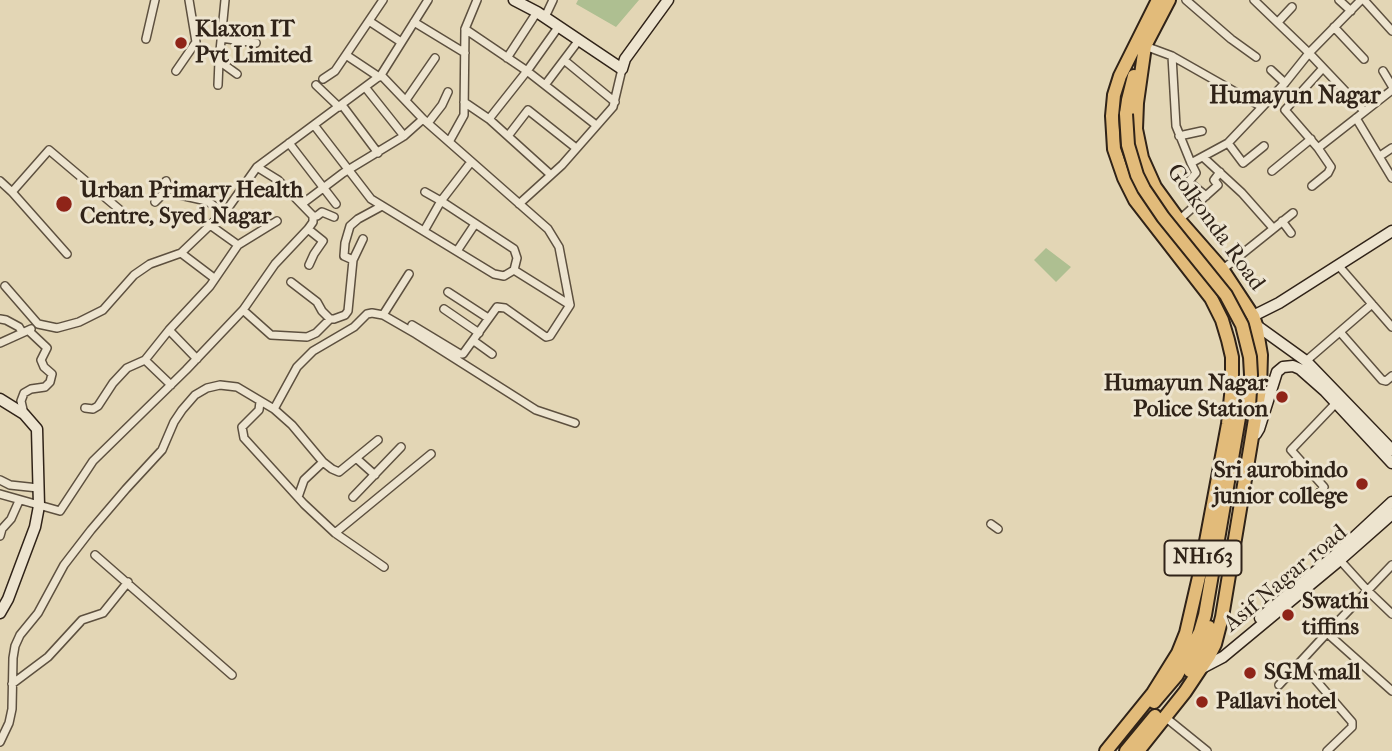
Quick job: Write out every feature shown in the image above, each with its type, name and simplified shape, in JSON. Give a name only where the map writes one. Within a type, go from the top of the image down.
[{"type":"highway","name":"Golkonda Road","points":[[1138,751],[1185,692],[1215,644],[1252,441],[1260,389],[1261,355],[1254,320],[1218,265],[1155,187],[1142,158],[1136,129],[1140,46],[1158,0]]},
{"type":"highway","name":"Golkonda Road","points":[[1106,751],[1153,693],[1178,653],[1192,612],[1201,568],[1228,424],[1232,386],[1232,357],[1222,320],[1198,280],[1135,200],[1114,149],[1112,116],[1114,95],[1120,76],[1169,0]]},
{"type":"highway","points":[[1126,751],[1187,676],[1204,644],[1249,406],[1251,375],[1242,325],[1226,295],[1163,217],[1137,175],[1122,114],[1123,83],[1140,46]]},
{"type":"highway","points":[[1114,751],[1177,674],[1200,632],[1241,405],[1243,375],[1240,342],[1228,313],[1137,193],[1122,155],[1118,128],[1122,114]]},
{"type":"highway","points":[[1198,280],[1218,265]]},
{"type":"street","points":[[146,39],[155,0]]},
{"type":"street","points":[[176,71],[196,37],[189,0]]},
{"type":"street","points":[[218,85],[225,0]]},
{"type":"street","points":[[323,79],[335,71],[383,0]]},
{"type":"street","points":[[5,286],[38,324],[57,328],[79,322],[103,310],[134,275],[150,264],[181,253],[228,208],[257,167],[380,76],[428,0]]},
{"type":"street","points":[[449,142],[464,115],[466,29],[477,0]]},
{"type":"street","points":[[514,0],[559,26],[622,69]]},
{"type":"street","points":[[507,58],[553,0]]},
{"type":"street","points":[[519,204],[562,164],[613,107],[625,59],[668,0]]},
{"type":"street","points":[[1186,0],[1256,57]]},
{"type":"street","points":[[1254,0],[1364,111]]},
{"type":"street","points":[[1339,0],[1351,11]]},
{"type":"street","points":[[1191,163],[1228,143],[1285,83],[1309,53],[1363,0],[1392,31]]},
{"type":"street","points":[[1278,22],[1292,7]]},
{"type":"street","points":[[369,21],[401,43]]},
{"type":"street","points":[[414,22],[465,53]]},
{"type":"street","points":[[489,120],[559,26]]},
{"type":"street","points":[[1334,27],[1364,59]]},
{"type":"street","points":[[466,29],[527,71],[596,125]]},
{"type":"street","points":[[221,38],[256,43]]},
{"type":"street","points":[[545,85],[579,40]]},
{"type":"street","points":[[1140,46],[1172,56],[1262,107]]},
{"type":"street","points":[[346,55],[380,76],[449,142],[548,229],[559,247],[570,305],[550,336],[546,337],[505,308],[497,307],[466,352],[460,354],[412,325]]},
{"type":"street","points":[[1172,56],[1176,126],[1196,173],[1190,183],[1206,196]]},
{"type":"street","points":[[406,100],[435,58]]},
{"type":"street","points":[[564,60],[615,102]]},
{"type":"street","points":[[219,61],[237,74]]},
{"type":"street","points":[[1312,186],[1328,173],[1331,167],[1285,110],[1323,68]]},
{"type":"street","points":[[1271,70],[1285,83]]},
{"type":"street","points":[[1318,148],[1392,88],[1383,71]]},
{"type":"street","points":[[316,85],[341,106],[378,153]]},
{"type":"street","points":[[365,87],[404,136]]},
{"type":"street","points":[[302,204],[348,170],[426,121],[442,105],[448,92]]},
{"type":"street","points":[[464,102],[551,174]]},
{"type":"street","points":[[508,136],[528,110],[576,148]]},
{"type":"street","points":[[1356,118],[1392,178]]},
{"type":"street","points":[[314,125],[371,199],[494,274],[504,276],[514,270],[517,258],[514,249],[425,192]]},
{"type":"street","points":[[1180,136],[1202,131]]},
{"type":"street","points":[[1272,172],[1311,139]]},
{"type":"street","points":[[289,143],[337,204]]},
{"type":"street","points":[[1228,143],[1243,163],[1264,146]]},
{"type":"street","points":[[1380,156],[1392,148]]},
{"type":"street","points":[[12,192],[48,150],[120,211]]},
{"type":"street","points":[[1203,157],[1242,193],[1273,228]]},
{"type":"street","points":[[424,231],[441,201],[471,162]]},
{"type":"street","points":[[0,494],[60,511],[93,461],[243,310],[275,264],[308,229],[313,222],[313,215],[278,180],[257,167]]},
{"type":"street","points":[[1179,220],[1218,185],[1214,180],[1220,172]]},
{"type":"street","points":[[0,181],[67,254]]},
{"type":"street","points":[[155,202],[168,185],[180,195],[207,201],[223,212]]},
{"type":"street","points":[[353,260],[344,256],[350,226],[380,204]]},
{"type":"street","points":[[313,215],[317,216],[322,212],[334,217]]},
{"type":"street","points":[[1218,265],[1293,213]]},
{"type":"street","points":[[85,408],[93,409],[98,406],[127,368],[145,360],[210,286],[238,245],[277,221]]},
{"type":"street","points":[[1282,221],[1291,233]]},
{"type":"street","points":[[457,251],[475,224]]},
{"type":"street","points":[[210,225],[238,245]]},
{"type":"street","points":[[308,229],[323,241],[309,265]]},
{"type":"street","points":[[1391,233],[1254,320],[1306,361],[1392,450]]},
{"type":"street","points":[[243,310],[271,335],[307,337],[316,334],[332,319],[345,315],[348,311],[353,260],[363,239]]},
{"type":"street","points":[[181,253],[214,278]]},
{"type":"street","points":[[1338,265],[1392,327]]},
{"type":"street","points":[[514,270],[570,305]]},
{"type":"street","points":[[383,315],[408,274]]},
{"type":"street","points":[[292,282],[317,302],[322,312],[332,319]]},
{"type":"street","points":[[448,292],[488,318]]},
{"type":"street","points":[[1306,361],[1372,304]]},
{"type":"street","points":[[444,309],[479,332]]},
{"type":"street","points":[[274,409],[297,366],[313,351],[354,327],[367,314],[383,315],[529,406],[575,423]]},
{"type":"street","points":[[0,319],[19,327],[47,348],[41,360],[52,374],[50,382],[45,387],[24,393],[21,401],[24,414]]},
{"type":"street","points":[[0,343],[38,324]]},
{"type":"street","points":[[169,330],[197,359]]},
{"type":"street","points":[[1340,332],[1382,380],[1386,381],[1392,376]]},
{"type":"street","points":[[474,341],[492,354]]},
{"type":"street","points":[[145,360],[171,385]]},
{"type":"street","points":[[1252,441],[1259,429],[1277,372],[1283,367],[1293,366],[1300,369],[1336,403],[1392,463]]},
{"type":"street","points":[[0,743],[12,709],[15,646],[20,635],[38,613],[64,565],[91,530],[162,450],[174,422],[195,395],[220,385],[237,387],[274,409],[292,425],[323,462],[339,472],[378,440]]},
{"type":"street","points":[[0,399],[24,414],[37,429],[39,506],[35,527],[8,599],[0,613]]},
{"type":"street","points":[[260,402],[259,410],[242,427],[244,438],[298,498],[335,533],[384,567]]},
{"type":"street","points":[[1331,503],[1320,493],[1324,487],[1290,450],[1336,403]]},
{"type":"street","points":[[354,496],[401,447]]},
{"type":"street","points":[[335,533],[431,454]]},
{"type":"street","points":[[356,458],[374,475]]},
{"type":"street","points":[[298,498],[304,480],[323,462]]},
{"type":"street","points":[[0,480],[10,485],[38,488]]},
{"type":"street","points":[[0,536],[19,501]]},
{"type":"street","points":[[1209,656],[1221,650],[1337,557],[1392,502]]},
{"type":"street","name":"Asif Nagar road","points":[[1201,668],[1223,657],[1337,557],[1392,514]]},
{"type":"street","points":[[991,524],[999,529]]},
{"type":"street","points":[[96,555],[232,675]]},
{"type":"street","points":[[1337,557],[1392,614]]},
{"type":"street","points":[[1279,685],[1392,565]]},
{"type":"street","points":[[12,684],[48,657],[82,620],[103,613],[128,582]]},
{"type":"street","points":[[1327,633],[1392,691]]},
{"type":"street","points":[[1300,662],[1352,722],[1352,727],[1327,751]]},
{"type":"street","points":[[1165,717],[1207,751]]},
{"type":"green space","points":[[578,0],[639,0],[616,27],[576,4]]},
{"type":"green space","points":[[1046,248],[1071,267],[1056,282],[1034,260]]},
{"type":"place","name":"Klaxon IT Pvt Limited","points":[[181,43]]},
{"type":"place","name":"Urban Primary Health Centre, Syed Nagar","points":[[64,204]]},
{"type":"place","name":"Humayun Nagar Police Station","points":[[1282,397]]},
{"type":"place","name":"Sri aurobindo junior college","points":[[1362,484]]},
{"type":"place","name":"Swathi tiffins","points":[[1288,615]]},
{"type":"place","name":"SGM mall","points":[[1250,673]]},
{"type":"place","name":"Pallavi hotel","points":[[1202,702]]},
{"type":"district","name":"Humayun Nagar","points":[[1295,97]]}]
